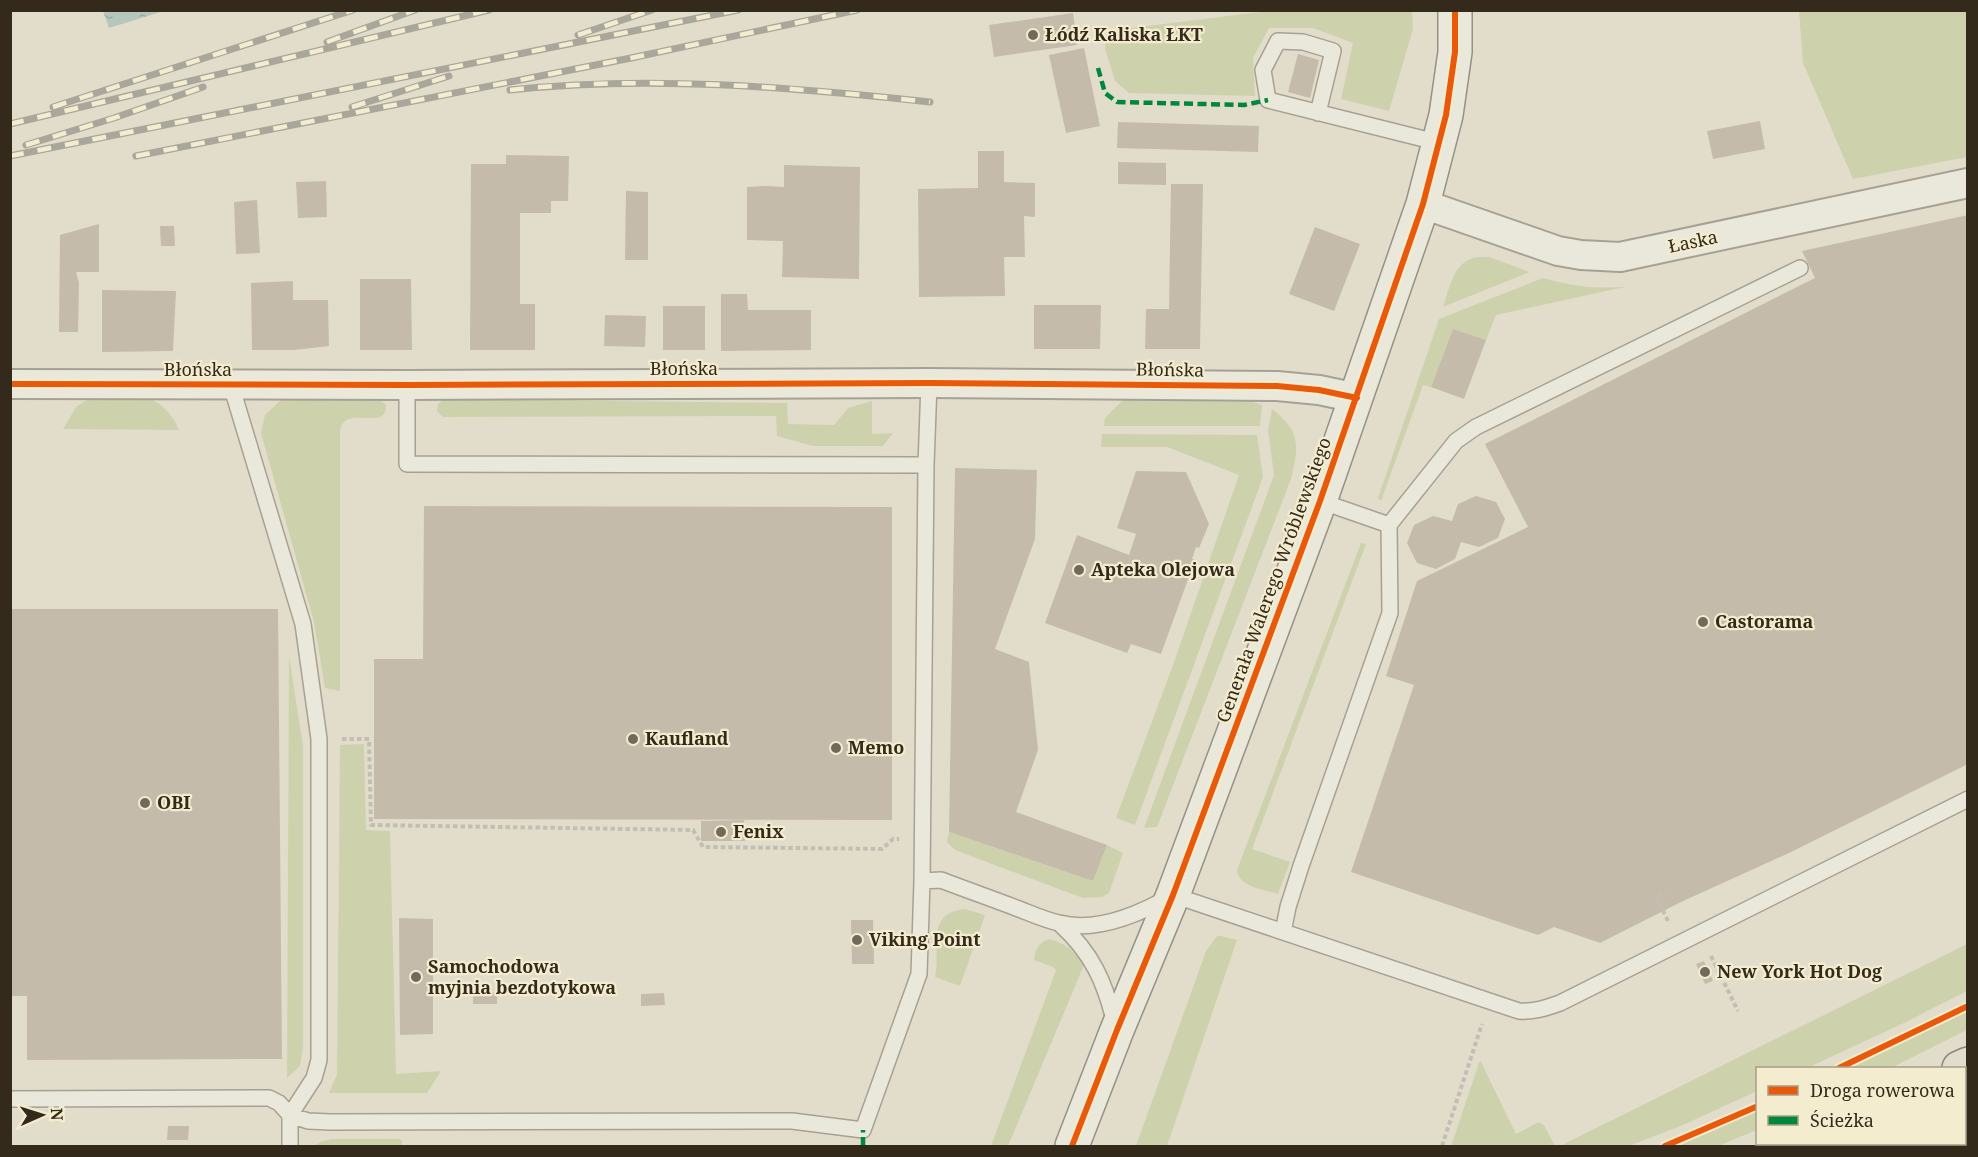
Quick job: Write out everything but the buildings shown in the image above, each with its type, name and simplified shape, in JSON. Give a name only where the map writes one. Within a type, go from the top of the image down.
[{"type":"street","name":"Generała Walerego Wróblewskiego","points":[[1072,1146],[1173,895],[1320,501],[1423,204],[1440,143],[1452,74],[1455,10]]},
{"type":"street","name":"Łaska","points":[[1423,204],[1558,251],[1601,257],[1620,256],[1968,183]]},
{"type":"street","name":"Błońska","points":[[10,384],[407,386],[929,383],[1277,386],[1319,390],[1357,398]]},
{"type":"lane","points":[[1318,113],[1333,51],[1303,42],[1278,41],[1263,70],[1268,100],[1318,113],[1440,143]]},
{"type":"lane","points":[[1283,932],[1301,866],[1390,613],[1389,525],[1456,441],[1476,427],[1800,268]]},
{"type":"lane","points":[[10,1099],[262,1097],[279,1103],[290,1115],[314,1122],[792,1121],[863,1130],[919,974],[929,383]]},
{"type":"lane","points":[[231,385],[303,624],[319,739],[319,1060],[314,1078],[290,1115],[290,1146]]},
{"type":"lane","points":[[407,386],[407,464],[926,465]]},
{"type":"lane","points":[[1320,501],[1389,525]]},
{"type":"lane","points":[[922,881],[941,880],[1060,924],[1082,925],[1106,922],[1154,906],[1173,895],[1519,1011],[1538,1010],[1560,1003],[1968,799]]},
{"type":"lane","points":[[1060,924],[1076,939],[1091,959],[1107,996],[1117,1030]]},
{"type":"path","points":[[319,739],[369,739],[370,825],[693,830],[703,847],[882,849],[893,839],[923,839]]},
{"type":"path","points":[[1669,923],[1656,896],[1674,887]]},
{"type":"path","points":[[1706,948],[1738,1011]]},
{"type":"path","points":[[1442,1146],[1484,1017]]},
{"type":"green space","points":[[1276,10],[1412,11],[1413,29],[1389,111],[1341,99],[1353,43],[1313,28],[1269,28],[1253,58],[1255,96],[1129,93],[1115,81],[1105,48],[1107,31]]},
{"type":"green space","points":[[1799,11],[1967,11],[1967,157],[1853,179],[1803,63]]},
{"type":"green space","points":[[1489,257],[1530,272],[1443,307],[1458,268],[1470,259]]},
{"type":"green space","points":[[1543,278],[1585,287],[1629,286],[1496,315],[1486,340],[1453,329],[1431,387],[1423,385],[1381,501],[1378,498],[1439,319]]},
{"type":"green space","points":[[134,396],[151,399],[166,410],[179,430],[63,429],[76,407],[91,397]]},
{"type":"green space","points":[[377,397],[386,405],[380,417],[349,419],[343,423],[340,431],[340,691],[325,688],[314,622],[261,433],[265,415],[283,398]]},
{"type":"green space","points":[[445,399],[787,403],[788,424],[834,425],[848,408],[872,401],[872,434],[893,433],[883,446],[813,446],[777,436],[776,416],[443,417],[437,411],[438,404]]},
{"type":"green space","points":[[1123,400],[1253,402],[1262,405],[1260,426],[1104,426],[1105,418]]},
{"type":"green space","points":[[1272,409],[1293,432],[1296,448],[1291,479],[1157,827],[1144,828],[1274,475],[1268,430]]},
{"type":"green space","points":[[1102,434],[1257,435],[1263,477],[1135,825],[1116,818],[1173,665],[1239,475],[1167,447],[1101,447]]},
{"type":"green space","points":[[1361,543],[1366,544],[1252,849],[1290,862],[1278,894],[1247,884],[1239,876],[1237,870]]},
{"type":"green space","points":[[289,656],[303,746],[303,1047],[300,1066],[287,1078]]},
{"type":"green space","points":[[364,744],[366,830],[390,831],[396,1074],[441,1071],[427,1093],[329,1093],[337,1074],[340,745]]},
{"type":"green space","points":[[949,832],[1093,881],[1107,845],[1123,853],[1109,893],[1102,897],[1083,898],[955,850],[947,842]]},
{"type":"green space","points":[[965,909],[985,915],[960,986],[935,977],[937,934],[944,917],[952,912]]},
{"type":"green space","points":[[1217,936],[1237,940],[1167,1146],[1136,1146],[1206,951]]},
{"type":"green space","points":[[1049,939],[1069,948],[1084,965],[1008,1146],[991,1146],[1056,970],[1034,960],[1038,947]]},
{"type":"green space","points":[[1967,944],[1967,991],[1906,1022],[1809,1067],[1756,1067],[1756,1091],[1683,1125],[1629,1146],[1560,1146]]},
{"type":"green space","points":[[1967,1011],[1967,1030],[1893,1067],[1853,1067]]},
{"type":"green space","points":[[1480,1060],[1516,1134],[1539,1122],[1544,1125],[1555,1146],[1451,1146]]},
{"type":"green space","points":[[1756,1111],[1756,1130],[1718,1146],[1679,1146]]},
{"type":"green space","points":[[332,1139],[398,1139],[402,1140],[402,1146],[315,1146]]},
{"type":"water","points":[[103,10],[164,11],[109,28]]},
{"type":"railway","points":[[53,107],[353,10]]},
{"type":"railway","points":[[327,42],[415,10]]},
{"type":"railway","points":[[10,124],[489,10]]},
{"type":"railway","points":[[578,35],[652,10]]},
{"type":"railway","points":[[10,156],[738,10]]},
{"type":"railway","points":[[136,156],[631,58],[857,10]]},
{"type":"railway","points":[[352,107],[449,76]]},
{"type":"railway","points":[[510,90],[615,83],[667,83],[773,88],[930,102]]},
{"type":"railway","points":[[26,145],[203,87]]},
{"type":"marked path","points":[[1098,68],[1105,93],[1117,102],[1244,105],[1268,100]]},
{"type":"marked path","points":[[863,1130],[863,1146]]},
{"type":"cycle path","points":[[1072,1146],[1173,895],[1320,501],[1423,204],[1446,115],[1455,52],[1455,10]]},
{"type":"cycle path","points":[[10,384],[929,383],[1277,386],[1319,390],[1357,398]]},
{"type":"cycle path","points":[[1841,1067],[1968,1006]]},
{"type":"cycle path","points":[[1665,1146],[1756,1107]]},
{"type":"place","name":"Łódź Kaliska ŁKT","points":[[1033,35]]},
{"type":"place","name":"Apteka Olejowa","points":[[1079,570]]},
{"type":"place","name":"Castorama","points":[[1703,622]]},
{"type":"place","name":"Kaufland","points":[[633,739]]},
{"type":"place","name":"Memo","points":[[836,748]]},
{"type":"place","name":"OBI","points":[[145,803]]},
{"type":"place","name":"Fenix","points":[[721,832]]},
{"type":"place","name":"Viking Point","points":[[857,940]]},
{"type":"place","name":"New York Hot Dog","points":[[1705,972]]},
{"type":"place","name":"Samochodowa myjnia bezdotykowa","points":[[416,977]]}]
